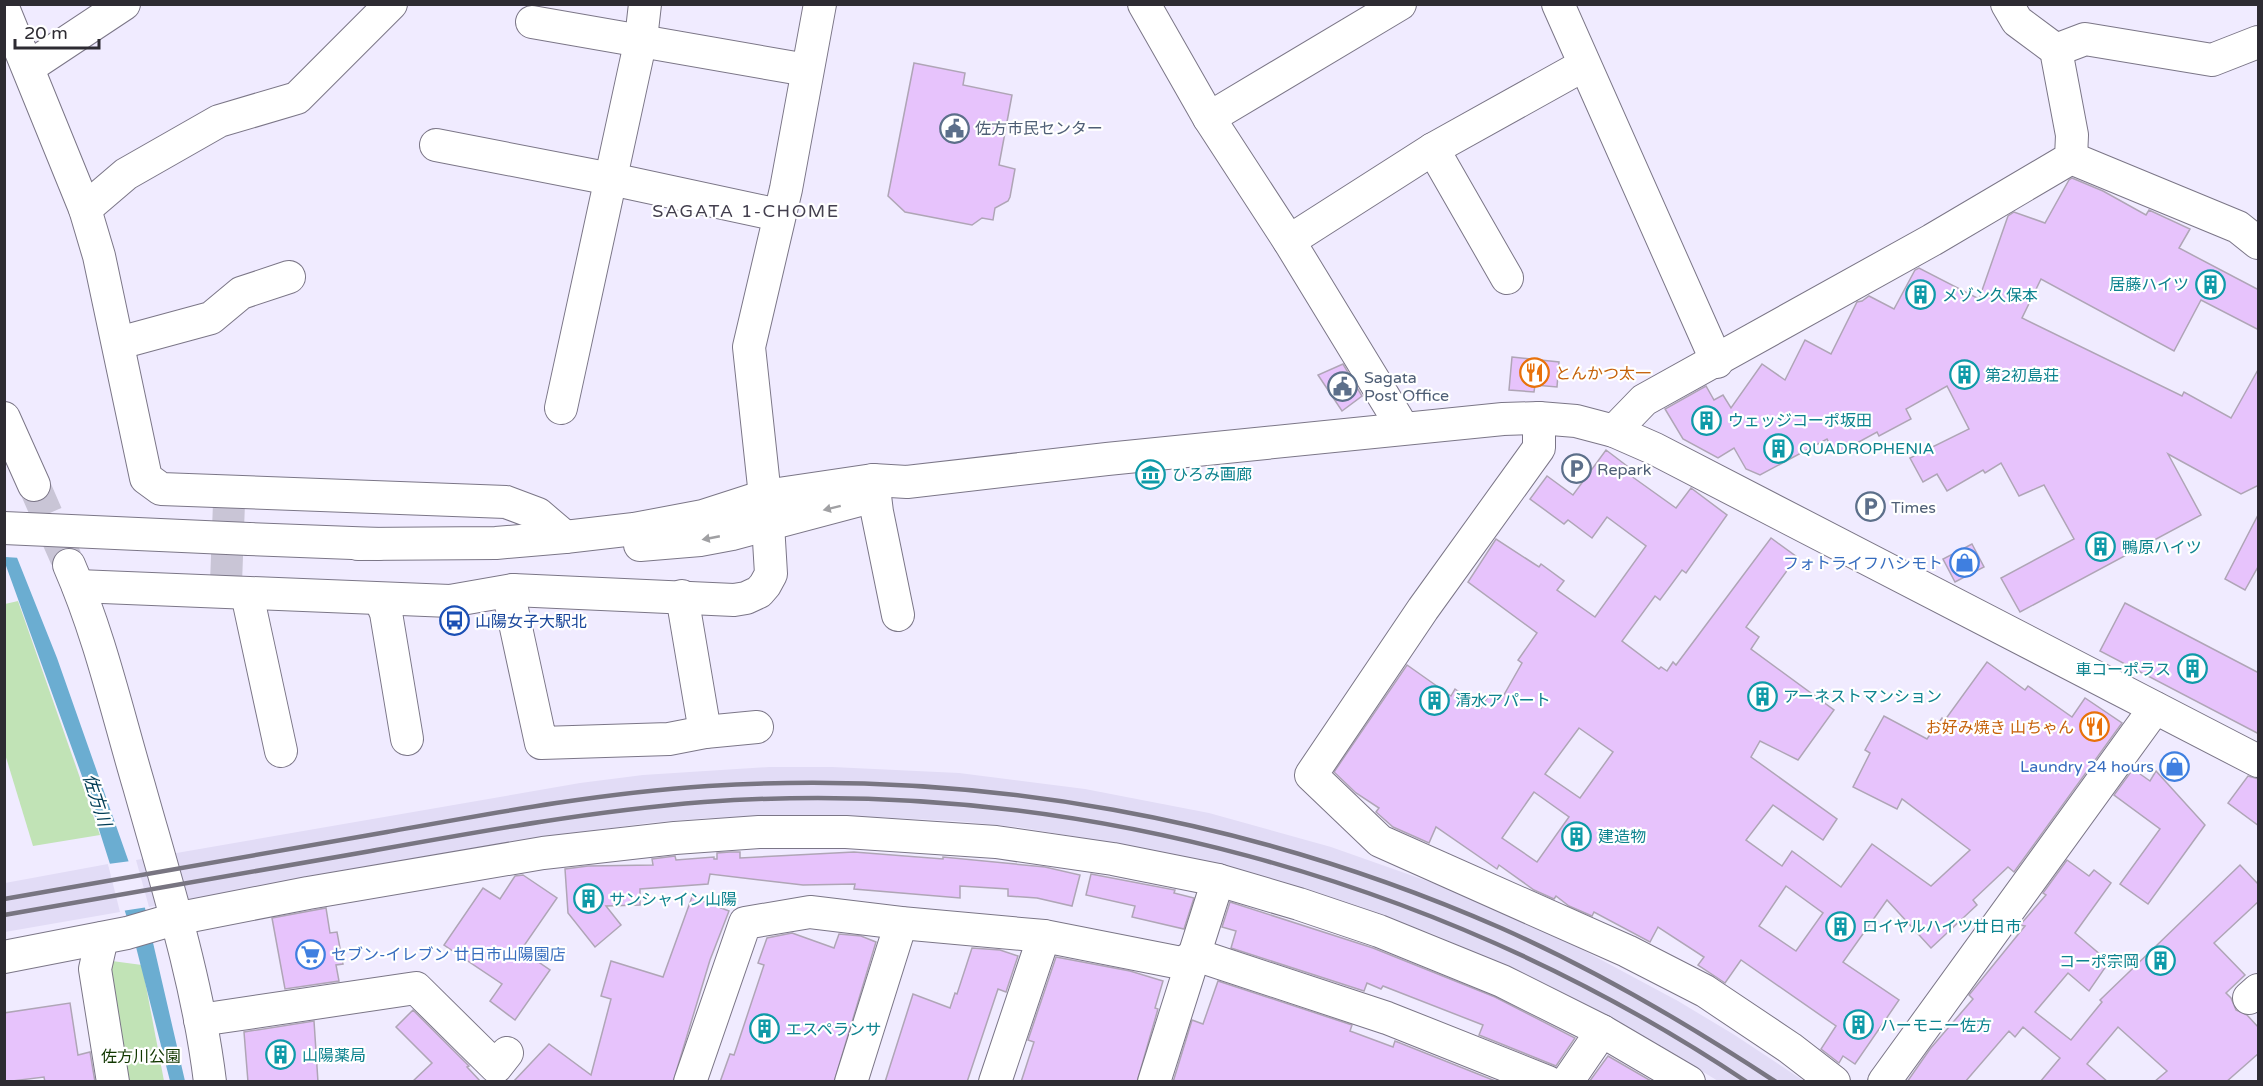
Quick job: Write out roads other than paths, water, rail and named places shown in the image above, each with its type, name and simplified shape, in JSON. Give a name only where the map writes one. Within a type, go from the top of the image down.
[{"type":"street","points":[[29,67],[124,4]]},
{"type":"street","points":[[85,209],[126,174],[219,121],[297,98],[391,4]]},
{"type":"street","points":[[561,408],[641,39],[645,4]]},
{"type":"street","points":[[113,1082],[95,969],[138,929],[168,886],[91,618],[74,576],[233,590],[450,601],[513,590],[734,600],[759,592],[771,574],[749,347],[786,189],[820,4]]},
{"type":"street","points":[[1144,4],[1209,118],[1289,242],[1403,428]]},
{"type":"street","points":[[1209,118],[1400,4]]},
{"type":"street","points":[[1558,4],[1717,362]]},
{"type":"street","points":[[2007,4],[2017,21],[2056,50],[2072,135],[2071,158]]},
{"type":"street","points":[[4,10],[85,209],[99,256],[119,344],[146,478],[161,489],[230,497],[506,502],[538,514],[566,537]]},
{"type":"street","points":[[532,22],[641,39],[807,70]]},
{"type":"street","points":[[2056,50],[2085,39],[2212,60],[2259,42]]},
{"type":"street","points":[[1289,242],[1433,149],[1584,65]]},
{"type":"street","points":[[436,145],[779,215]]},
{"type":"street","points":[[1433,149],[1507,278]]},
{"type":"street","points":[[2071,158],[2238,227],[2259,243]]},
{"type":"street","points":[[1614,431],[1644,400],[1717,362],[2071,158]]},
{"type":"street","points":[[119,344],[211,318],[241,293],[289,277]]},
{"type":"street","points":[[4,418],[34,485]]},
{"type":"street","points":[[358,544],[496,543],[566,537],[634,529],[704,516],[766,510],[907,482],[1403,428],[1539,418],[1576,421],[1614,431],[1655,449],[2259,761]]},
{"type":"street","points":[[1539,418],[1539,448],[1423,609],[1311,775],[1380,841],[1627,951],[1705,991],[1790,1048],[1834,1082]]},
{"type":"street","points":[[874,488],[876,512],[898,615]]},
{"type":"street","points":[[4,528],[358,544],[604,547],[700,540],[766,510]]},
{"type":"street","points":[[233,590],[281,752]]},
{"type":"street","points":[[513,590],[510,600],[541,743],[659,740],[705,732],[757,727]]},
{"type":"street","points":[[681,596],[705,732]]},
{"type":"street","points":[[380,599],[386,614],[407,739]]},
{"type":"street","points":[[1884,1082],[2155,708]]},
{"type":"street","points":[[4,957],[308,893],[543,853],[675,838],[759,832],[846,832],[996,842],[1113,859],[1218,880],[1299,904],[1379,932],[1502,981],[1602,1031],[1689,1082]]},
{"type":"street","points":[[1163,1079],[1218,880]]},
{"type":"street","points":[[690,1082],[745,923],[810,912],[1044,936],[1181,963],[1196,956],[1387,1018],[1548,1082]]},
{"type":"street","points":[[851,1082],[901,923]]},
{"type":"street","points":[[138,929],[200,1020],[210,1082]]},
{"type":"street","points":[[995,1082],[1044,936]]},
{"type":"street","points":[[200,1020],[416,988],[495,1067],[507,1053]]},
{"type":"street","points":[[1568,1082],[1602,1031]]},
{"type":"water","name":"佐方川","points":[[4,525],[57,658],[145,908],[185,1081],[170,1081],[135,943],[83,779],[5,563]]},
{"type":"tunnel","points":[[34,485],[69,565]]},
{"type":"tunnel","points":[[226,583],[229,503]]},
{"type":"railway","points":[[4,899],[507,811],[668,789],[810,783],[911,786],[1013,795],[1113,810],[1213,831],[1311,857],[1407,890],[1501,928],[1573,962],[1676,1019],[1776,1082]]},
{"type":"railway","points":[[4,915],[496,829],[662,806],[704,802],[841,798],[979,806],[1115,826],[1249,856],[1380,897],[1507,949],[1630,1011],[1747,1082]]},
{"type":"place","name":"佐方市民センター","points":[[954,128]]},
{"type":"place","name":"居藤ハイツ","points":[[2210,284]]},
{"type":"place","name":"メゾン久保本","points":[[1921,295]]},
{"type":"place","name":"とんかつ太一","points":[[1534,373]]},
{"type":"place","name":"第2初島荘","points":[[1964,375]]},
{"type":"place","name":"Sagata Post Office","points":[[1343,386]]},
{"type":"place","name":"ウェッジコーポ坂田","points":[[1707,420]]},
{"type":"place","name":"QUADROPHENIA","points":[[1778,448]]},
{"type":"place","name":"Repark","points":[[1576,469]]},
{"type":"place","name":"ひろみ画廊","points":[[1151,474]]},
{"type":"place","name":"Times","points":[[1870,507]]},
{"type":"place","name":"鴨原ハイツ","points":[[2101,547]]},
{"type":"place","name":"フォトライフハシモト","points":[[1964,563]]},
{"type":"place","name":"山陽女子大駅北","points":[[454,621]]},
{"type":"place","name":"車コーポラス","points":[[2192,669]]},
{"type":"place","name":"アーネストマンション","points":[[1762,696]]},
{"type":"place","name":"清水アパート","points":[[1434,700]]},
{"type":"place","name":"お好み焼き 山ちゃん","points":[[2095,727]]},
{"type":"place","name":"Laundry 24 hours","points":[[2175,766]]},
{"type":"place","name":"建造物","points":[[1577,836]]},
{"type":"place","name":"サンシャイン山陽","points":[[588,899]]},
{"type":"place","name":"ロイヤルハイツ廿日市","points":[[1841,926]]},
{"type":"place","name":"セブン-イレブン 廿日市山陽園店","points":[[310,954]]},
{"type":"place","name":"コーポ宗岡","points":[[2160,961]]},
{"type":"place","name":"ハーモニー佐方","points":[[1859,1025]]},
{"type":"place","name":"エスペランサ","points":[[765,1029]]},
{"type":"place","name":"山陽薬局","points":[[281,1055]]},
{"type":"district","name":"SAGATA 1-CHOME","points":[[746,211]]},
{"type":"park label","name":"佐方川公園","points":[[141,1056]]}]
